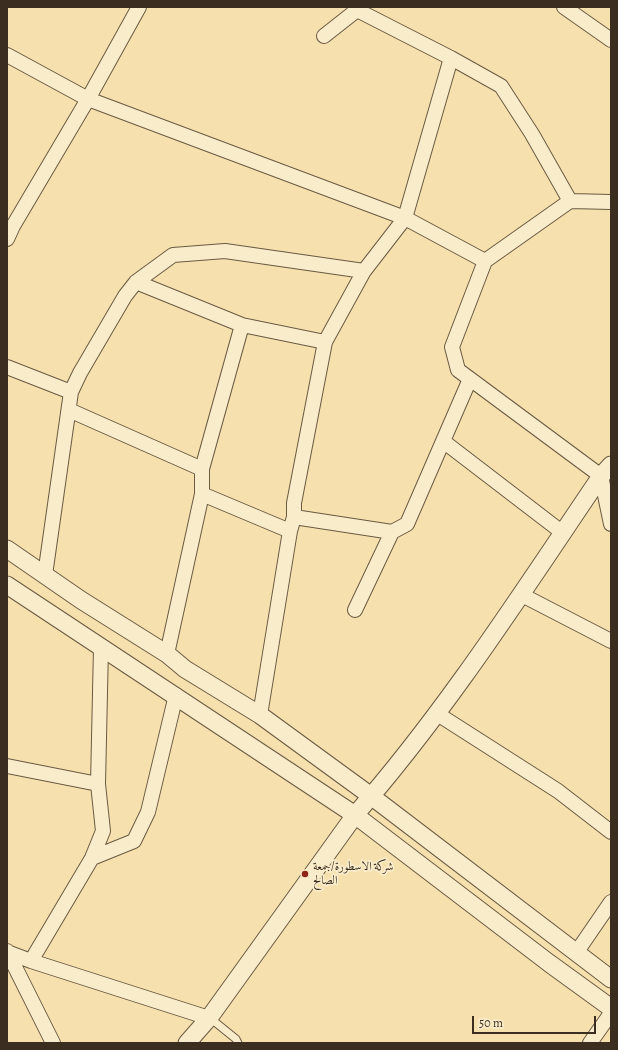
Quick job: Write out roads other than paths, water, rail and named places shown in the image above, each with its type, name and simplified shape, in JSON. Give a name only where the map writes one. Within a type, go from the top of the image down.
[{"type":"street","points":[[7,239],[10,225],[88,99],[139,7]]},
{"type":"street","points":[[564,7],[611,40]]},
{"type":"street","points":[[324,36],[356,9],[451,58],[501,86],[532,134],[570,201]]},
{"type":"street","points":[[7,55],[88,99],[405,218],[485,261]]},
{"type":"street","points":[[260,715],[290,531],[294,517],[294,503],[325,342],[364,271],[405,218],[451,58]]},
{"type":"street","points":[[606,470],[458,370],[452,347],[485,261],[570,201],[611,202]]},
{"type":"street","points":[[45,574],[71,392],[80,373],[125,296],[136,282],[173,255],[225,251],[364,271]]},
{"type":"street","points":[[136,282],[242,325],[325,342]]},
{"type":"street","points":[[167,654],[202,494],[202,469],[242,325]]},
{"type":"street","points":[[7,367],[71,392]]},
{"type":"street","points":[[355,610],[392,532],[407,524],[470,379]]},
{"type":"street","points":[[69,410],[202,469]]},
{"type":"street","points":[[443,441],[563,533]]},
{"type":"street","points":[[606,470],[611,524]]},
{"type":"street","points":[[188,1043],[209,1018],[355,815],[372,796],[436,713],[522,595],[606,470]]},
{"type":"street","points":[[202,494],[290,531]]},
{"type":"street","points":[[294,517],[392,532]]},
{"type":"street","points":[[7,549],[81,600],[167,654],[185,669],[260,715],[372,796],[611,979]]},
{"type":"street","points":[[7,585],[176,695],[355,815],[549,963],[611,1008]]},
{"type":"street","points":[[522,595],[611,641]]},
{"type":"street","points":[[32,961],[92,858],[103,831],[98,784],[101,647]]},
{"type":"street","points":[[92,858],[134,841],[148,812],[176,695]]},
{"type":"street","points":[[436,713],[558,791],[611,832]]},
{"type":"street","points":[[7,766],[98,784]]},
{"type":"street","points":[[576,953],[611,902]]},
{"type":"street","points":[[7,951],[32,961],[209,1018]]},
{"type":"street","points":[[7,951],[53,1043]]},
{"type":"street","points":[[590,1043],[611,1013]]},
{"type":"lane","points":[[209,1018],[238,1043]]},
{"type":"place","name":"شركة الاسطورة/جمعة الصالح","points":[[305,874]]}]
